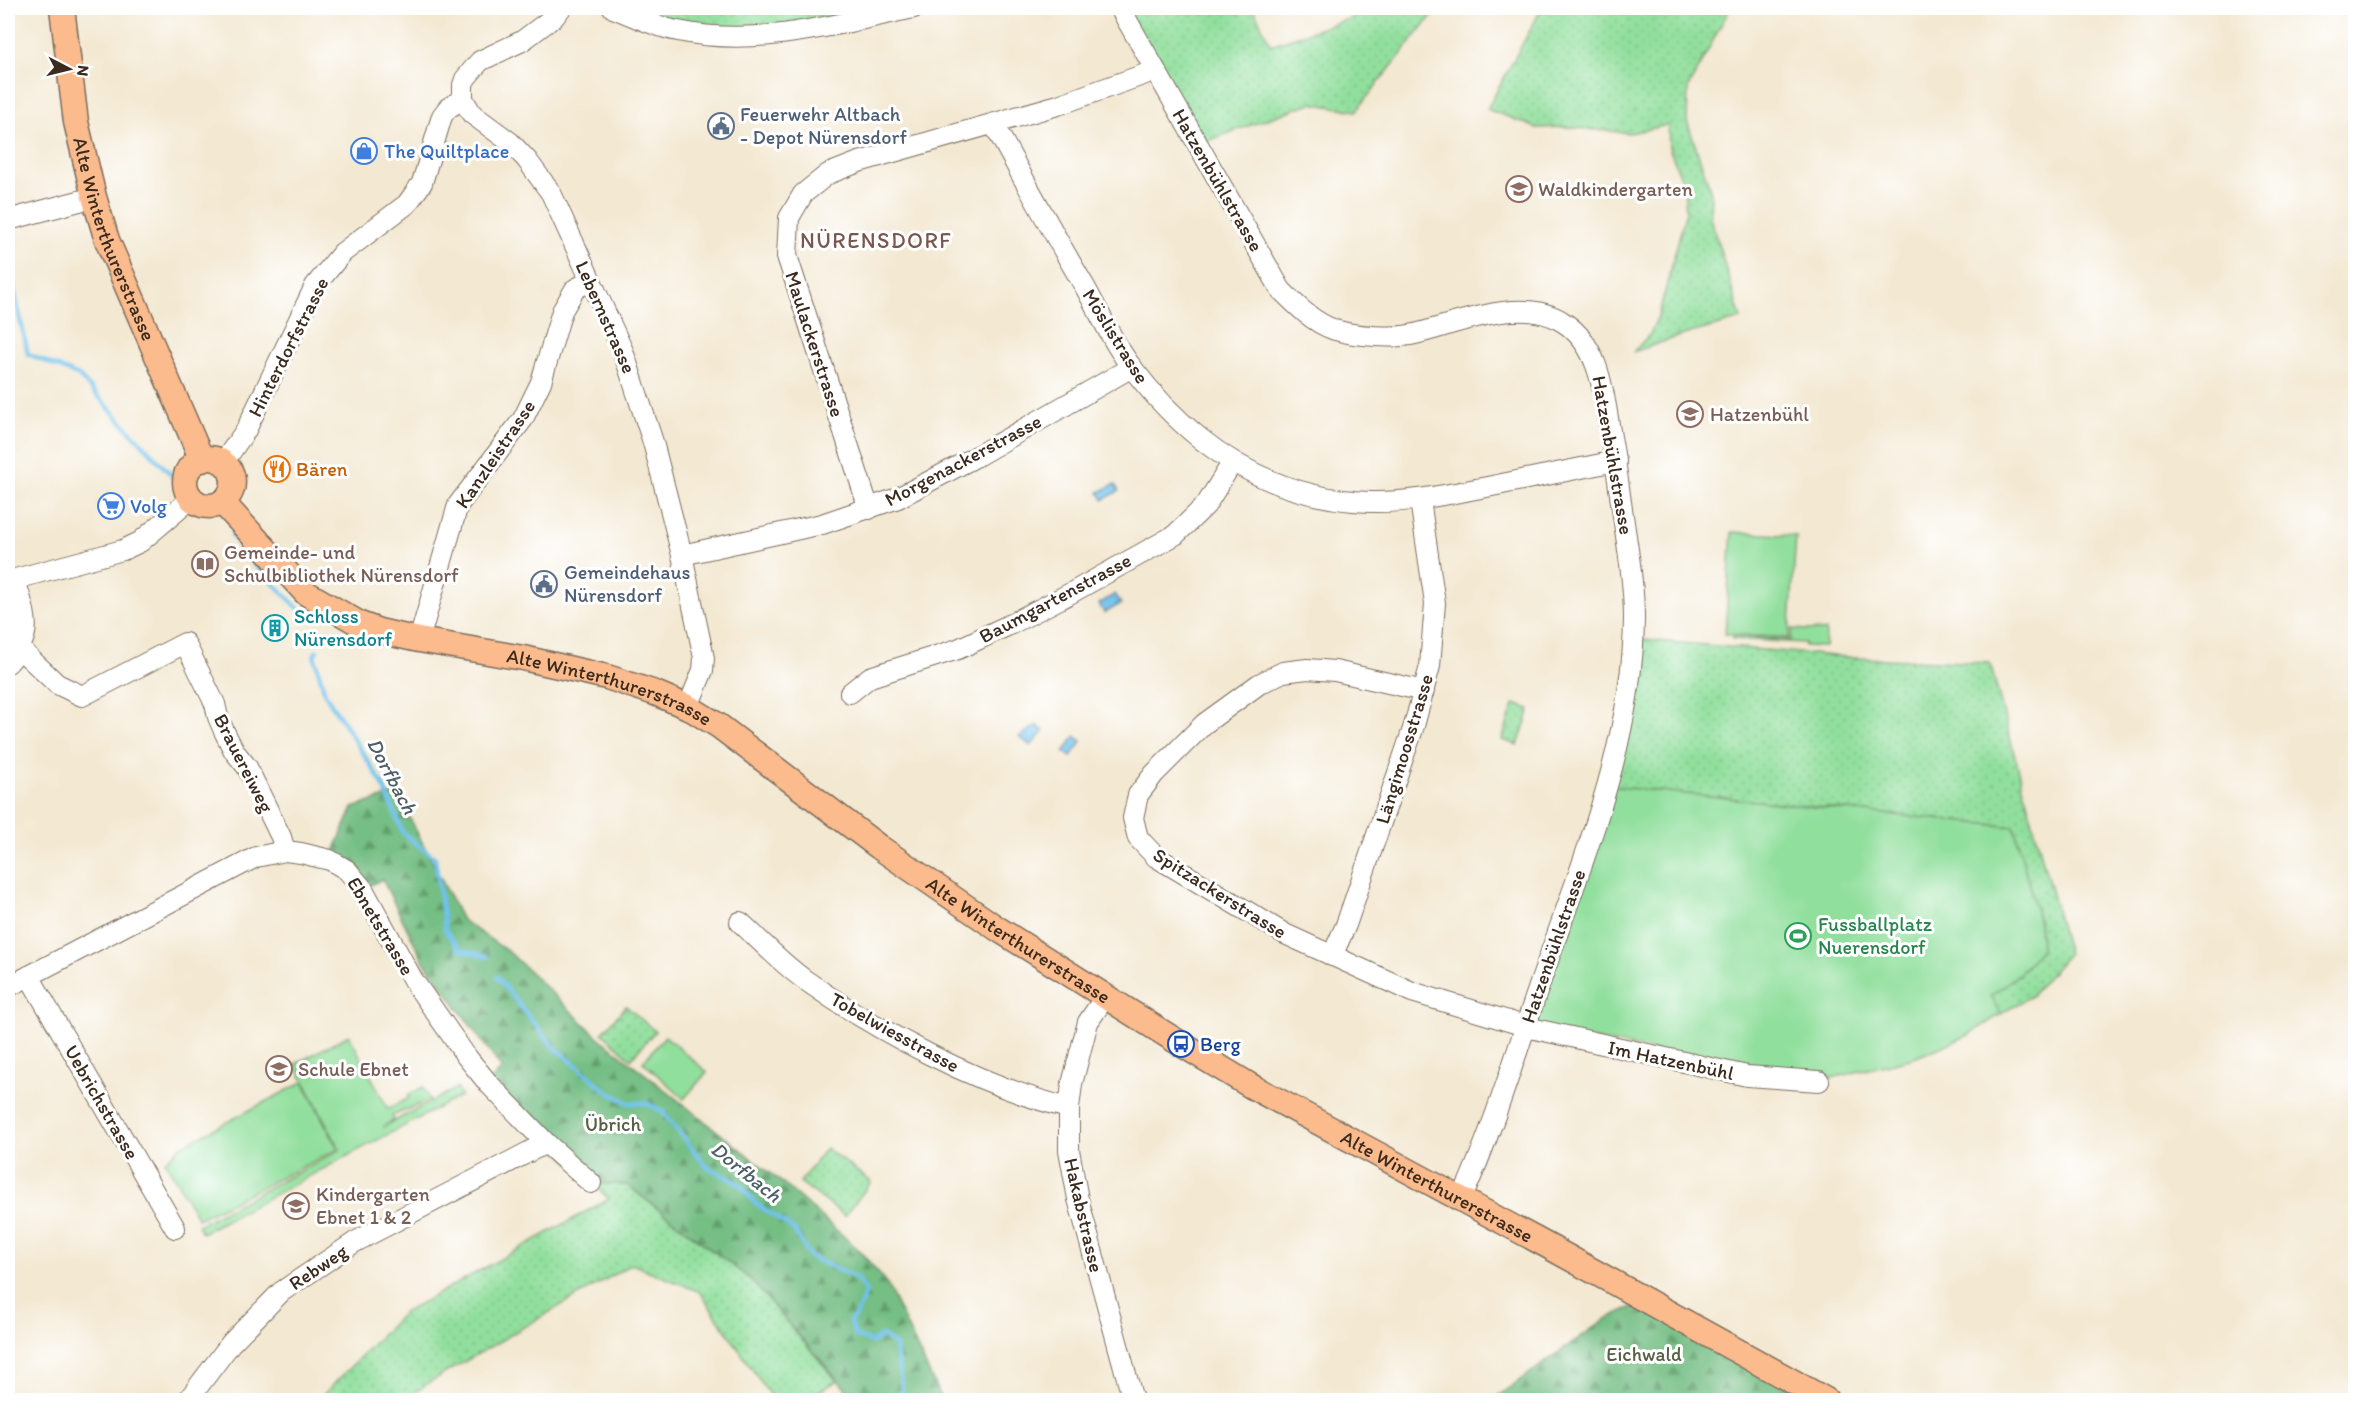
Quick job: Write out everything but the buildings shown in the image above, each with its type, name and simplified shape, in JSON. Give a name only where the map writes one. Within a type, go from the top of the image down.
[{"type":"main road","name":"Alte Winterthurerstrasse","points":[[62,8],[76,122],[93,197],[107,240],[120,274],[153,344],[213,461]]},
{"type":"main road","points":[[213,461],[230,472],[233,483],[230,494],[222,502],[206,506],[192,498],[186,488],[186,476],[192,466],[213,461]]},
{"type":"main road","name":"Alte Winterthurerstrasse","points":[[222,502],[306,593],[336,612],[369,628],[607,677],[655,693],[687,707],[718,726],[898,861],[1105,997],[1251,1086],[1826,1401]]},
{"type":"street","points":[[463,99],[465,79],[480,61],[522,41],[554,17],[561,8]]},
{"type":"street","points":[[613,8],[675,31],[708,37],[741,38],[785,35],[914,8]]},
{"type":"street","name":"Hatzenbühlstrasse","points":[[1120,8],[1281,290],[1304,313],[1335,330],[1383,337],[1413,335],[1440,326],[1509,311],[1536,311],[1562,321],[1582,338],[1598,367],[1616,461],[1631,565],[1634,618],[1625,706],[1608,786],[1474,1172],[1461,1200]]},
{"type":"street","name":"Maulackerstrasse","points":[[869,509],[786,256],[789,218],[803,194],[828,174],[879,156],[994,125],[1154,71]]},
{"type":"street","name":"Lebernstrasse","points":[[463,99],[472,114],[516,148],[551,193],[623,351],[640,397],[682,555],[704,658],[703,670],[687,707]]},
{"type":"street","name":"Hinterdorfstrasse","points":[[213,461],[246,430],[315,286],[342,253],[407,204],[422,183],[442,116],[448,108],[463,99]]},
{"type":"street","name":"Möslistrasse","points":[[994,125],[1052,231],[1132,368],[1170,412],[1199,439],[1232,463],[1297,490],[1333,498],[1370,502],[1419,500],[1616,461]]},
{"type":"street","points":[[8,220],[93,197]]},
{"type":"street","name":"Kanzleistrasse","points":[[419,640],[458,506],[523,419],[541,382],[562,311],[575,289],[590,281]]},
{"type":"street","name":"Morgenackerstrasse","points":[[682,555],[822,524],[869,509],[929,482],[1132,368]]},
{"type":"street","name":"Baumgartenstrasse","points":[[850,693],[870,677],[958,649],[1009,625],[1175,535],[1206,505],[1232,463]]},
{"type":"street","points":[[14,656],[27,628],[11,580],[123,550],[140,542],[192,498]]},
{"type":"street","name":"Längimoosstrasse","points":[[1332,956],[1346,925],[1424,692],[1434,634],[1435,603],[1419,500]]},
{"type":"street","name":"Brauereiweg","points":[[14,656],[57,684],[82,696],[185,643],[215,704],[224,732],[234,751],[247,767],[281,837],[285,851]]},
{"type":"street","name":"Spitzackerstrasse","points":[[1424,692],[1335,671],[1307,669],[1283,672],[1259,684],[1204,724],[1154,774],[1138,795],[1133,818],[1138,838],[1156,857],[1285,934],[1412,992],[1525,1027]]},
{"type":"street","name":"Ebnetstrasse","points":[[8,987],[256,857],[285,851],[330,860],[347,870],[363,889],[413,980],[466,1056],[488,1083],[546,1143],[591,1183]]},
{"type":"street","name":"Tobelwiesstrasse","points":[[740,922],[803,979],[849,1009],[957,1068],[1042,1102],[1068,1108]]},
{"type":"street","name":"Uebrichstrasse","points":[[29,976],[175,1228]]},
{"type":"street","name":"Hakabstrasse","points":[[1105,997],[1088,1022],[1068,1108],[1069,1150],[1078,1199],[1133,1401]]},
{"type":"street","name":"Im Hatzenbühl","points":[[1525,1027],[1747,1076],[1820,1081]]},
{"type":"street","name":"Rebweg","points":[[188,1401],[231,1343],[281,1292],[355,1242],[546,1143]]},
{"type":"green space","points":[[613,8],[914,8],[741,38]]},
{"type":"green space","points":[[1120,8],[1253,8],[1271,45],[1366,13],[1367,8],[1438,8],[1356,111],[1311,103],[1199,144]]},
{"type":"green space","points":[[1542,8],[1730,8],[1688,88],[1687,121],[1711,192],[1710,217],[1741,319],[1633,352],[1650,334],[1659,314],[1686,211],[1684,186],[1669,147],[1668,125],[1630,133],[1566,127],[1537,128],[1487,109]]},
{"type":"green space","points":[[1732,532],[1796,536],[1789,638],[1725,634]]},
{"type":"green space","points":[[1792,629],[1826,631],[1825,647],[1805,646],[1805,643],[1732,639],[1732,636],[1791,640]]},
{"type":"green space","points":[[1633,639],[1858,658],[1990,663],[2068,954],[2031,996],[2001,1014],[1990,996],[2019,974],[2041,949],[2039,923],[2014,827],[1608,786]]},
{"type":"green space","points":[[1514,704],[1530,709],[1518,745],[1502,740]]},
{"type":"green space","name":"Fussballplatz Nuerensdorf","points":[[1608,786],[2014,827],[2039,923],[2041,949],[2019,974],[1990,996],[2001,1014],[1967,1036],[1914,1058],[1819,1081],[1525,1027]]},
{"type":"green space","name":"Übrich","points":[[397,793],[462,920],[510,953],[597,1036],[785,1185],[858,1249],[886,1282],[942,1400],[855,1400],[751,1280],[627,1185],[591,1183],[488,1083],[502,1069],[423,960],[382,879],[363,889],[330,860],[353,808]]},
{"type":"green space","points":[[626,1006],[655,1031],[631,1059],[602,1033]]},
{"type":"green space","points":[[349,1035],[388,1109],[409,1098],[408,1095],[423,1087],[430,1100],[392,1116],[394,1120],[383,1127],[457,1088],[461,1096],[202,1233],[198,1225],[340,1150],[295,1064]]},
{"type":"green space","points":[[665,1036],[707,1072],[684,1099],[643,1062]]},
{"type":"green space","points":[[303,1082],[338,1149],[198,1219],[165,1161],[181,1146]]},
{"type":"green space","points":[[826,1148],[871,1182],[845,1216],[800,1182]]},
{"type":"green space","points":[[591,1183],[627,1185],[751,1280],[837,1381],[804,1400],[773,1400],[700,1292],[632,1264],[428,1383],[406,1400],[318,1400],[403,1313],[609,1199]]},
{"type":"green space","name":"Eichwald","points":[[1646,1300],[1826,1400],[1492,1400],[1606,1319]]},
{"type":"water","points":[[1115,484],[1119,491],[1103,500],[1099,492]]},
{"type":"water","points":[[1115,594],[1121,604],[1104,613],[1099,604]]},
{"type":"water","points":[[1037,725],[1044,731],[1031,746],[1019,737]]},
{"type":"water","points":[[1075,736],[1082,741],[1071,757],[1064,752]]},
{"type":"waterway","name":"Dorfbach","points":[[8,262],[28,354],[79,376],[175,479]]},
{"type":"waterway","name":"Dorfbach","points":[[232,535],[257,567],[304,614]]},
{"type":"waterway","name":"Dorfbach","points":[[317,651],[314,655],[325,694],[382,783],[403,833],[435,858],[445,930],[459,949],[487,957]]},
{"type":"waterway","name":"Dorfbach","points":[[497,977],[552,1045],[608,1092],[629,1103],[646,1103],[662,1111],[706,1166],[740,1184],[755,1203],[794,1230],[810,1257],[856,1278],[866,1291],[857,1314],[850,1321],[855,1336],[872,1342],[882,1336],[895,1345],[904,1400]]},
{"type":"place","name":"Feuerwehr Altbach - Depot Nürensdorf","points":[[721,126]]},
{"type":"place","name":"The Quiltplace","points":[[364,151]]},
{"type":"place","name":"Waldkindergarten","points":[[1519,189]]},
{"type":"place","name":"Hatzenbühl","points":[[1690,414]]},
{"type":"place","name":"Bären","points":[[277,469]]},
{"type":"place","name":"Volg","points":[[111,506]]},
{"type":"place","name":"Gemeinde- und Schulbibliothek Nürensdorf","points":[[205,564]]},
{"type":"place","name":"Gemeindehaus Nürensdorf","points":[[544,584]]},
{"type":"place","name":"Schloss Nürensdorf","points":[[275,628]]},
{"type":"place","name":"Fussballplatz Nuerensdorf","points":[[1798,936]]},
{"type":"place","name":"Berg","points":[[1181,1044]]},
{"type":"place","name":"Schule Ebnet","points":[[279,1069]]},
{"type":"place","name":"Kindergarten Ebnet 1 & 2","points":[[296,1206]]},
{"type":"district","name":"NÜRENSDORF","points":[[876,240]]}]
